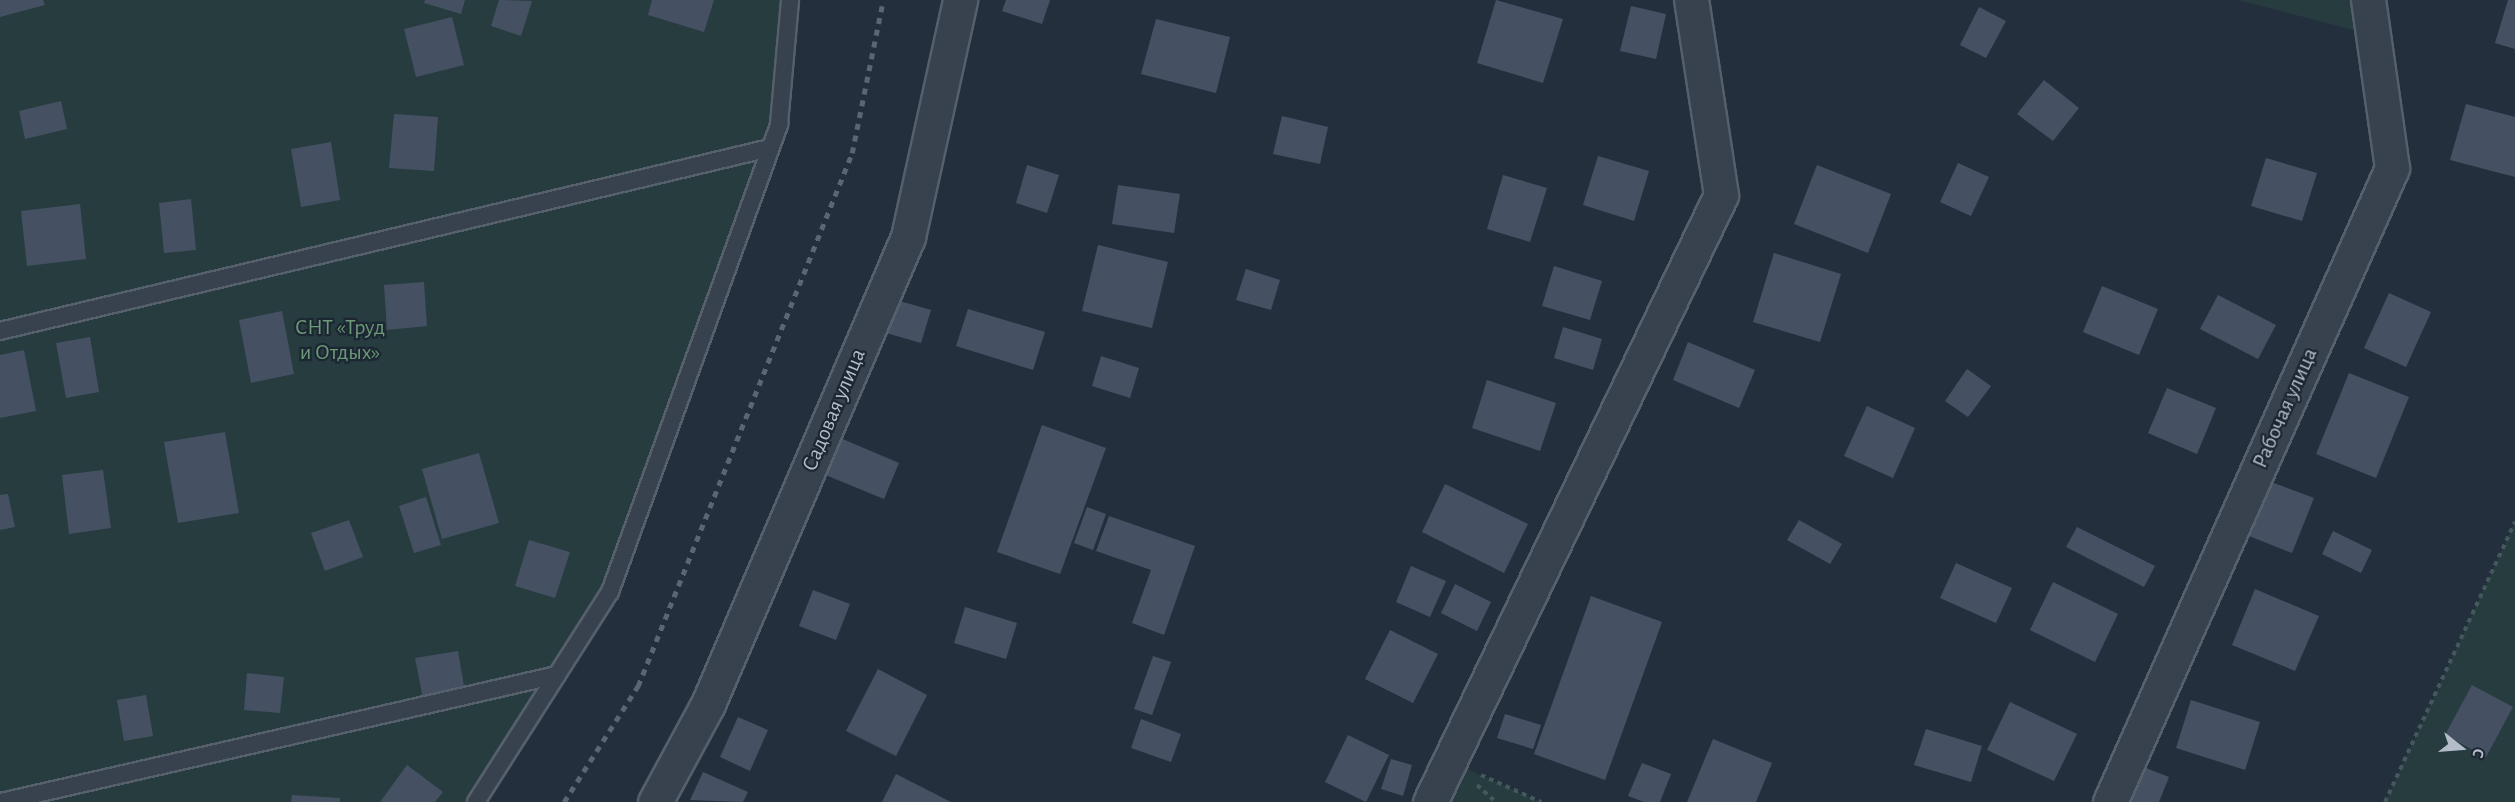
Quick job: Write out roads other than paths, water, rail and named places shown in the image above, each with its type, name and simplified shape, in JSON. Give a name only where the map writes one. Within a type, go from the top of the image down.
[{"type":"street","name":"Садовая улица","points":[[655,802],[708,704],[908,237],[960,0]]},
{"type":"street","points":[[1430,802],[1721,195],[1691,0]]},
{"type":"street","name":"Рабочая улица","points":[[2110,802],[2392,168],[2368,0]]},
{"type":"lane","points":[[476,802],[610,592],[779,124],[790,0]]},
{"type":"lane","points":[[0,331],[770,148]]},
{"type":"lane","points":[[1,802],[557,675]]},
{"type":"railway","points":[[564,802],[638,686],[852,153],[883,0]]},
{"type":"park label","name":"СНТ «Труд и Отдых»","points":[[340,340]]}]
